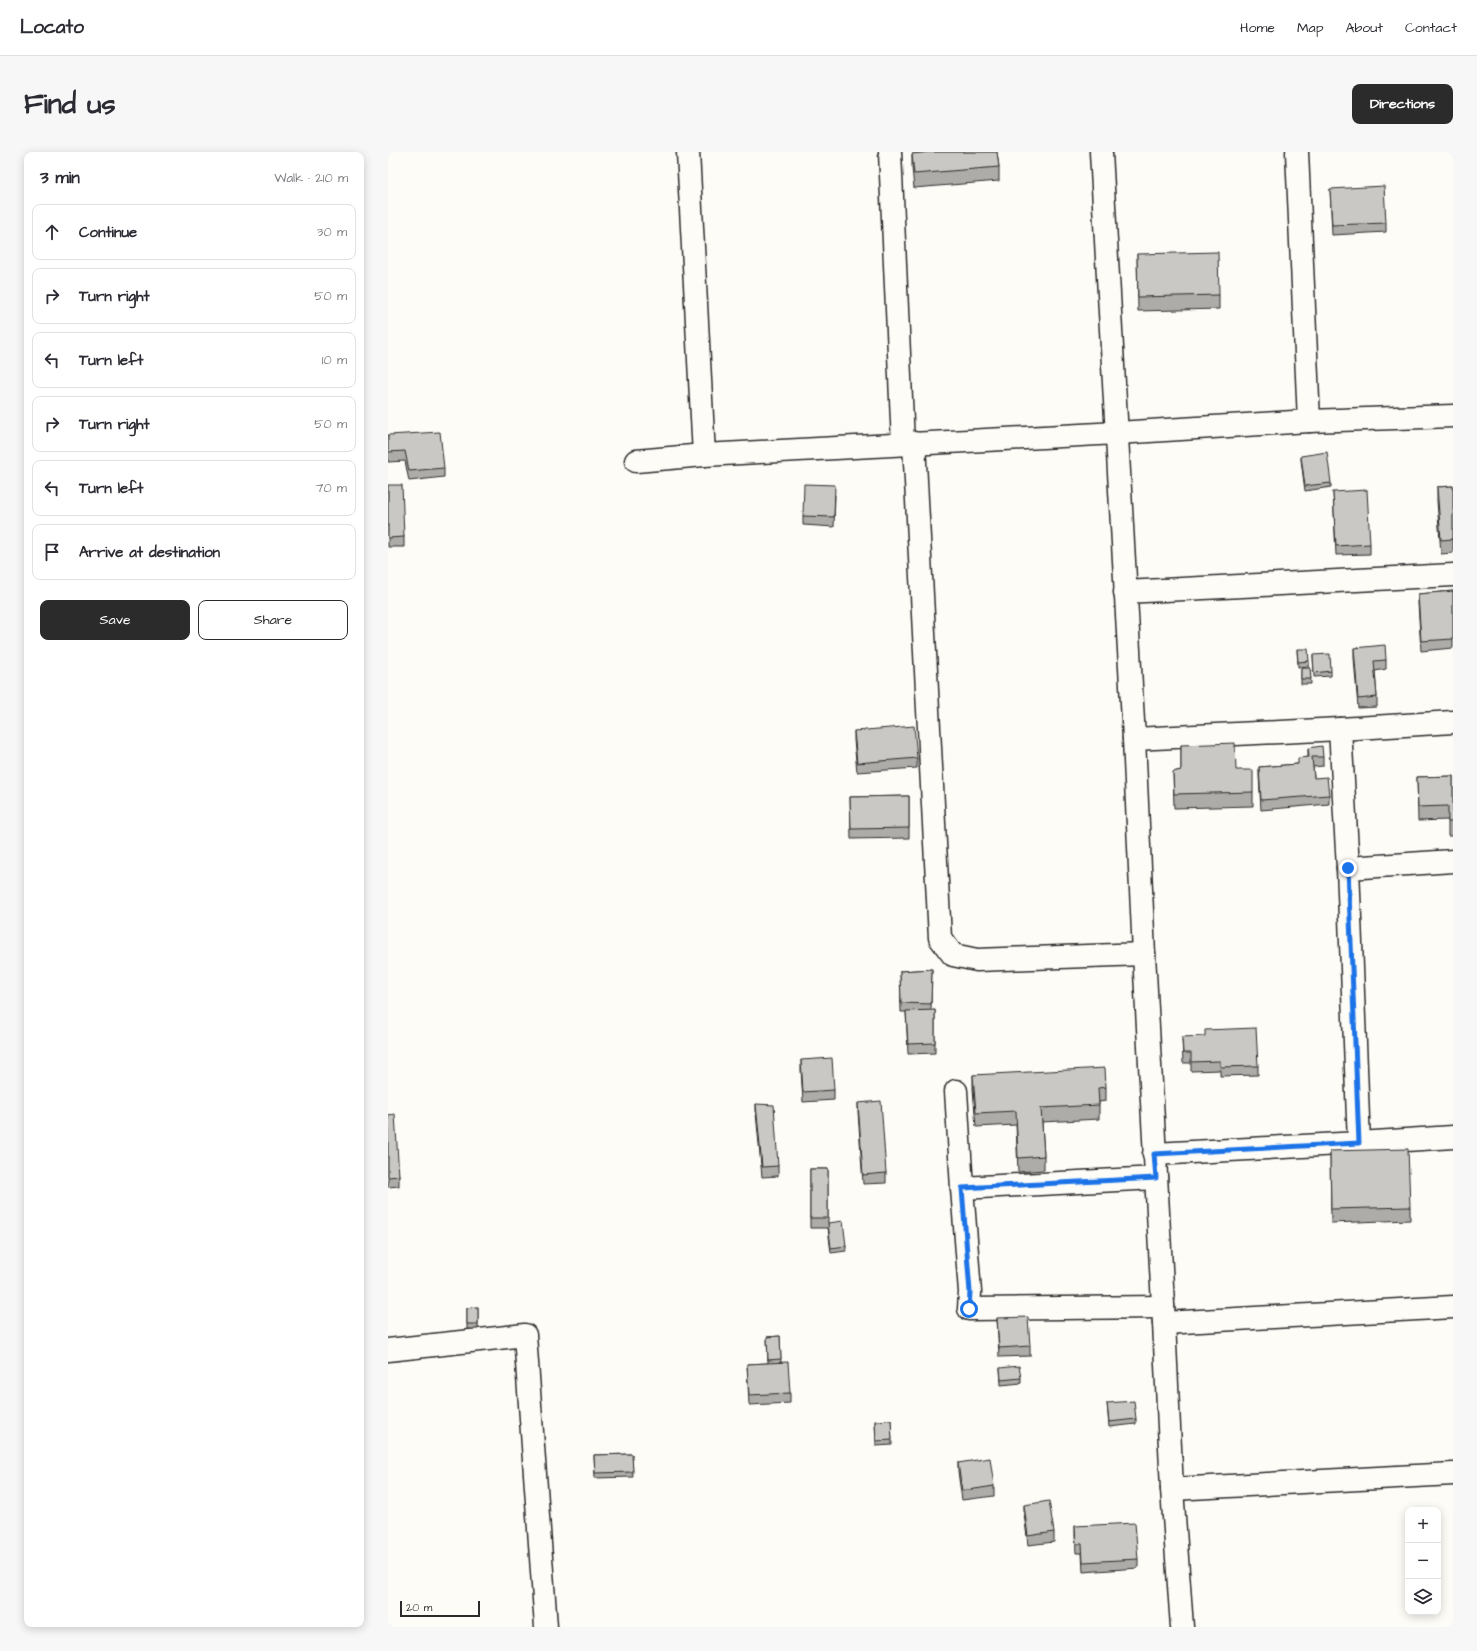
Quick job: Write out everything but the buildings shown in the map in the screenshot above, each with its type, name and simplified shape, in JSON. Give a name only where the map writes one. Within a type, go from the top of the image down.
[{"type":"street","points":[[688,152],[704,455]]},
{"type":"street","points":[[890,152],[940,938],[953,955],[977,960],[1144,954]]},
{"type":"street","points":[[1101,152],[1134,739],[1172,1489],[1182,1627]]},
{"type":"street","points":[[1297,152],[1309,421]]},
{"type":"street","points":[[636,461],[704,455],[908,443],[1117,433],[1309,421],[1453,416]]},
{"type":"street","points":[[1125,592],[1453,575]]},
{"type":"street","points":[[1134,739],[1453,722]]},
{"type":"street","points":[[1340,729],[1348,868],[1359,1143]]},
{"type":"street","points":[[1348,868],[1453,861]]},
{"type":"street","points":[[956,1091],[970,1292],[969,1309],[1164,1315],[1453,1307]]},
{"type":"street","points":[[1154,1154],[1453,1137]]},
{"type":"street","points":[[962,1188],[1156,1178]]},
{"type":"street","points":[[388,1350],[525,1335],[546,1627]]},
{"type":"street","points":[[1172,1489],[1453,1474]]},
{"type":"route","points":[[969,1309],[970,1292],[962,1188],[1156,1178],[1154,1154],[1359,1143],[1348,868]]}]
